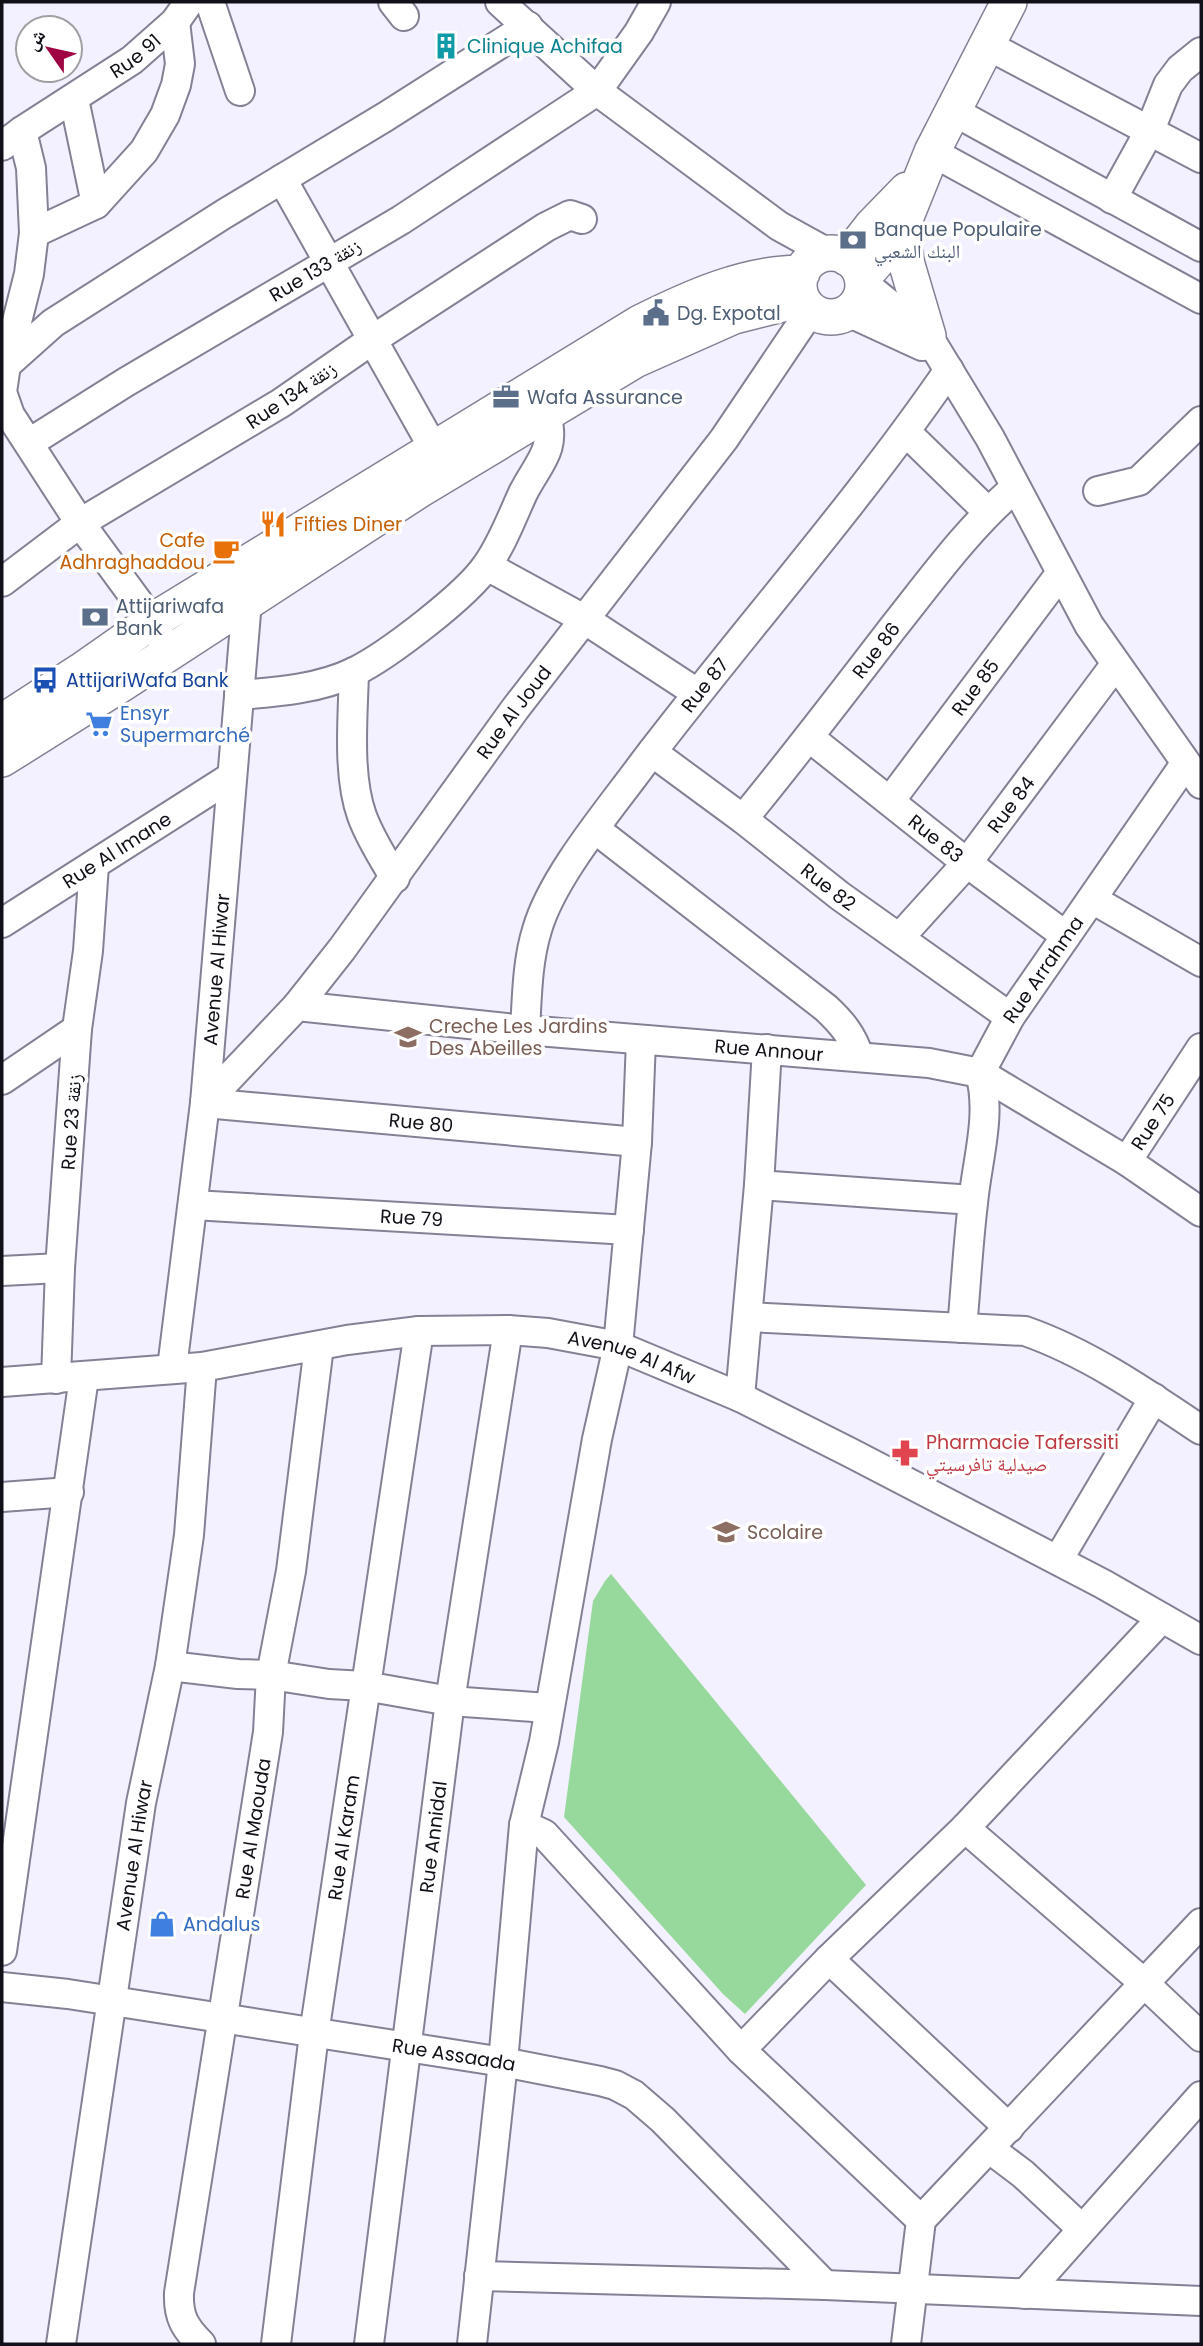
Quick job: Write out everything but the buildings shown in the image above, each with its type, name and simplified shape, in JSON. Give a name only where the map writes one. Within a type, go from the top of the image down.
[{"type":"main road","points":[[2,722],[151,622],[239,588],[419,490],[635,360],[734,317],[790,302],[886,251],[901,229],[926,165],[1009,2]]},
{"type":"main road","points":[[830,282],[872,226],[926,165]]},
{"type":"main road","points":[[901,229],[907,265],[938,353]]},
{"type":"main road","points":[[2,759],[170,653],[239,588],[434,449],[640,323],[687,300],[752,279],[784,273],[830,282]]},
{"type":"street","points":[[210,2],[240,92]]},
{"type":"street","points":[[500,2],[597,91],[779,226],[830,282],[893,331],[938,353],[990,438],[1089,625],[1193,774]]},
{"type":"street","points":[[597,91],[639,32],[656,2]]},
{"type":"street","points":[[34,233],[96,204],[144,151],[165,115],[176,85],[180,64],[182,12]]},
{"type":"street","name":"Rue 91","points":[[12,138],[132,60],[182,12]]},
{"type":"street","points":[[6,365],[53,323],[528,26]]},
{"type":"street","points":[[987,45],[1201,158]]},
{"type":"street","points":[[1112,199],[1150,130],[1168,85],[1180,69],[1201,52]]},
{"type":"street","name":"Rue 133 زنقة","points":[[29,443],[126,382],[423,206],[597,91]]},
{"type":"street","points":[[74,99],[96,204]]},
{"type":"street","points":[[953,111],[1112,199],[1198,238]]},
{"type":"street","points":[[12,138],[31,169],[34,233],[29,274],[11,304],[2,393],[7,407],[80,523],[170,653]]},
{"type":"street","points":[[926,165],[1201,299]]},
{"type":"street","points":[[282,179],[434,449]]},
{"type":"street","name":"Rue 134 زنقة","points":[[2,582],[80,523],[281,403],[372,340],[556,221],[570,215],[582,219]]},
{"type":"street","name":"Rue Al Joud","points":[[205,1103],[297,1006],[395,878],[515,709],[724,439],[830,282]]},
{"type":"street","name":"Rue 87","points":[[525,1030],[528,986],[537,930],[561,877],[697,693],[906,432],[938,353]]},
{"type":"street","points":[[239,695],[282,691],[322,683],[355,672],[439,612],[487,565],[551,445],[551,429],[546,415]]},
{"type":"street","points":[[1098,491],[1139,481],[1201,421]]},
{"type":"street","points":[[906,432],[987,511]]},
{"type":"street","name":"Rue 86","points":[[743,819],[810,738],[987,511],[1015,488]]},
{"type":"street","points":[[487,565],[584,619],[697,693]]},
{"type":"street","name":"Rue 85","points":[[890,801],[1060,574]]},
{"type":"street","name":"Avenue Al Hiwar","points":[[172,1368],[205,1103],[239,695],[239,588]]},
{"type":"street","name":"Rue 84","points":[[900,937],[967,863],[1115,665]]},
{"type":"street","points":[[355,672],[354,775],[361,813],[371,838],[395,878]]},
{"type":"street","name":"Rue 83","points":[[810,738],[967,863],[1066,936]]},
{"type":"street","name":"Rue 82","points":[[652,752],[743,819],[840,896],[1010,1017]]},
{"type":"street","name":"Rue Arrahma","points":[[980,1073],[1010,1017],[1092,899],[1193,774]]},
{"type":"street","name":"Rue Al Imane","points":[[2,923],[231,777]]},
{"type":"street","points":[[596,830],[826,1008],[843,1023],[859,1057]]},
{"type":"street","name":"Rue 23 زنقة","points":[[56,1379],[60,1268],[78,1029],[88,951],[94,865]]},
{"type":"street","points":[[1092,899],[1201,962]]},
{"type":"street","name":"Rue Annour","points":[[297,1006],[525,1030],[929,1063],[980,1073],[1127,1161],[1201,1212]]},
{"type":"street","points":[[2,1080],[78,1029]]},
{"type":"street","points":[[472,2344],[503,2062],[524,1825],[544,1742],[597,1439],[618,1346],[637,1142],[641,1040]]},
{"type":"street","name":"Rue 75","points":[[1127,1161],[1201,1048]]},
{"type":"street","points":[[740,1397],[759,1185],[766,1049]]},
{"type":"street","points":[[962,1328],[983,1121],[984,1086],[980,1073]]},
{"type":"street","name":"Rue 80","points":[[205,1103],[637,1142]]},
{"type":"street","points":[[759,1185],[973,1199]]},
{"type":"street","name":"Rue 79","points":[[193,1205],[629,1230]]},
{"type":"street","points":[[2,1271],[60,1268]]},
{"type":"street","points":[[748,1317],[1025,1331],[1045,1338],[1154,1398],[1201,1430]]},
{"type":"street","name":"Avenue Al Afw","points":[[2,1382],[202,1367],[347,1340],[419,1331],[508,1330],[548,1333],[618,1346],[740,1397],[1058,1560],[1201,1640]]},
{"type":"street","name":"Rue Annidal","points":[[369,2344],[450,1701],[508,1330]]},
{"type":"street","name":"Rue Al Karam","points":[[276,2344],[314,2034],[419,1331]]},
{"type":"street","name":"Rue Al Maouda","points":[[201,2344],[183,2323],[178,2309],[179,2294],[268,1732],[271,1675],[291,1571],[319,1346]]},
{"type":"street","name":"Avenue Al Hiwar","points":[[61,2344],[141,1803],[170,1666],[189,1535],[202,1367]]},
{"type":"street","points":[[2,1951],[8,1867],[69,1492],[84,1377]]},
{"type":"street","points":[[1058,1560],[1154,1398]]},
{"type":"street","points":[[2,1497],[69,1492]]},
{"type":"street","points":[[741,2050],[828,1959],[965,1828],[1162,1618]]},
{"type":"street","points":[[170,1666],[271,1675],[329,1685],[365,1686],[450,1701],[548,1708]]},
{"type":"street","points":[[524,1825],[544,1834],[741,2050],[921,2220]]},
{"type":"street","points":[[965,1828],[1144,1983],[1201,2037]]},
{"type":"street","points":[[906,2344],[921,2220],[990,2150],[1201,1923]]},
{"type":"street","points":[[828,1959],[1009,2128]]},
{"type":"street","name":"Rue Assaada","points":[[2,1987],[68,1994],[503,2062],[615,2085],[634,2095],[663,2120],[825,2285]]},
{"type":"street","points":[[1025,2294],[1201,2096]]},
{"type":"street","points":[[990,2150],[1023,2174],[1082,2228]]},
{"type":"street","points":[[479,2276],[912,2288],[1201,2301]]},
{"type":"green space","points":[[611,1574],[866,1885],[745,2014],[723,1994],[564,1817],[593,1601]]},
{"type":"place","name":"Clinique Achifaa","points":[[446,46]]},
{"type":"place","name":"Banque Populaire البنك الشعبي","points":[[853,240]]},
{"type":"place","name":"Dg. Expotal","points":[[656,313]]},
{"type":"place","name":"Wafa Assurance","points":[[506,397]]},
{"type":"place","name":"Fifties Diner","points":[[273,524]]},
{"type":"place","name":"Cafe Adhraghaddou","points":[[226,551]]},
{"type":"place","name":"Attijariwafa Bank","points":[[95,617]]},
{"type":"place","name":"AttijariWafa Bank","points":[[45,680]]},
{"type":"place","name":"Ensyr Supermarché","points":[[99,724]]},
{"type":"place","name":"Creche Les Jardins Des Abeilles","points":[[408,1037]]},
{"type":"place","name":"Pharmacie Taferssiti صيدلية تافرسيتي","points":[[905,1453]]},
{"type":"place","name":"Scolaire","points":[[726,1532]]},
{"type":"place","name":"Andalus","points":[[162,1924]]}]
